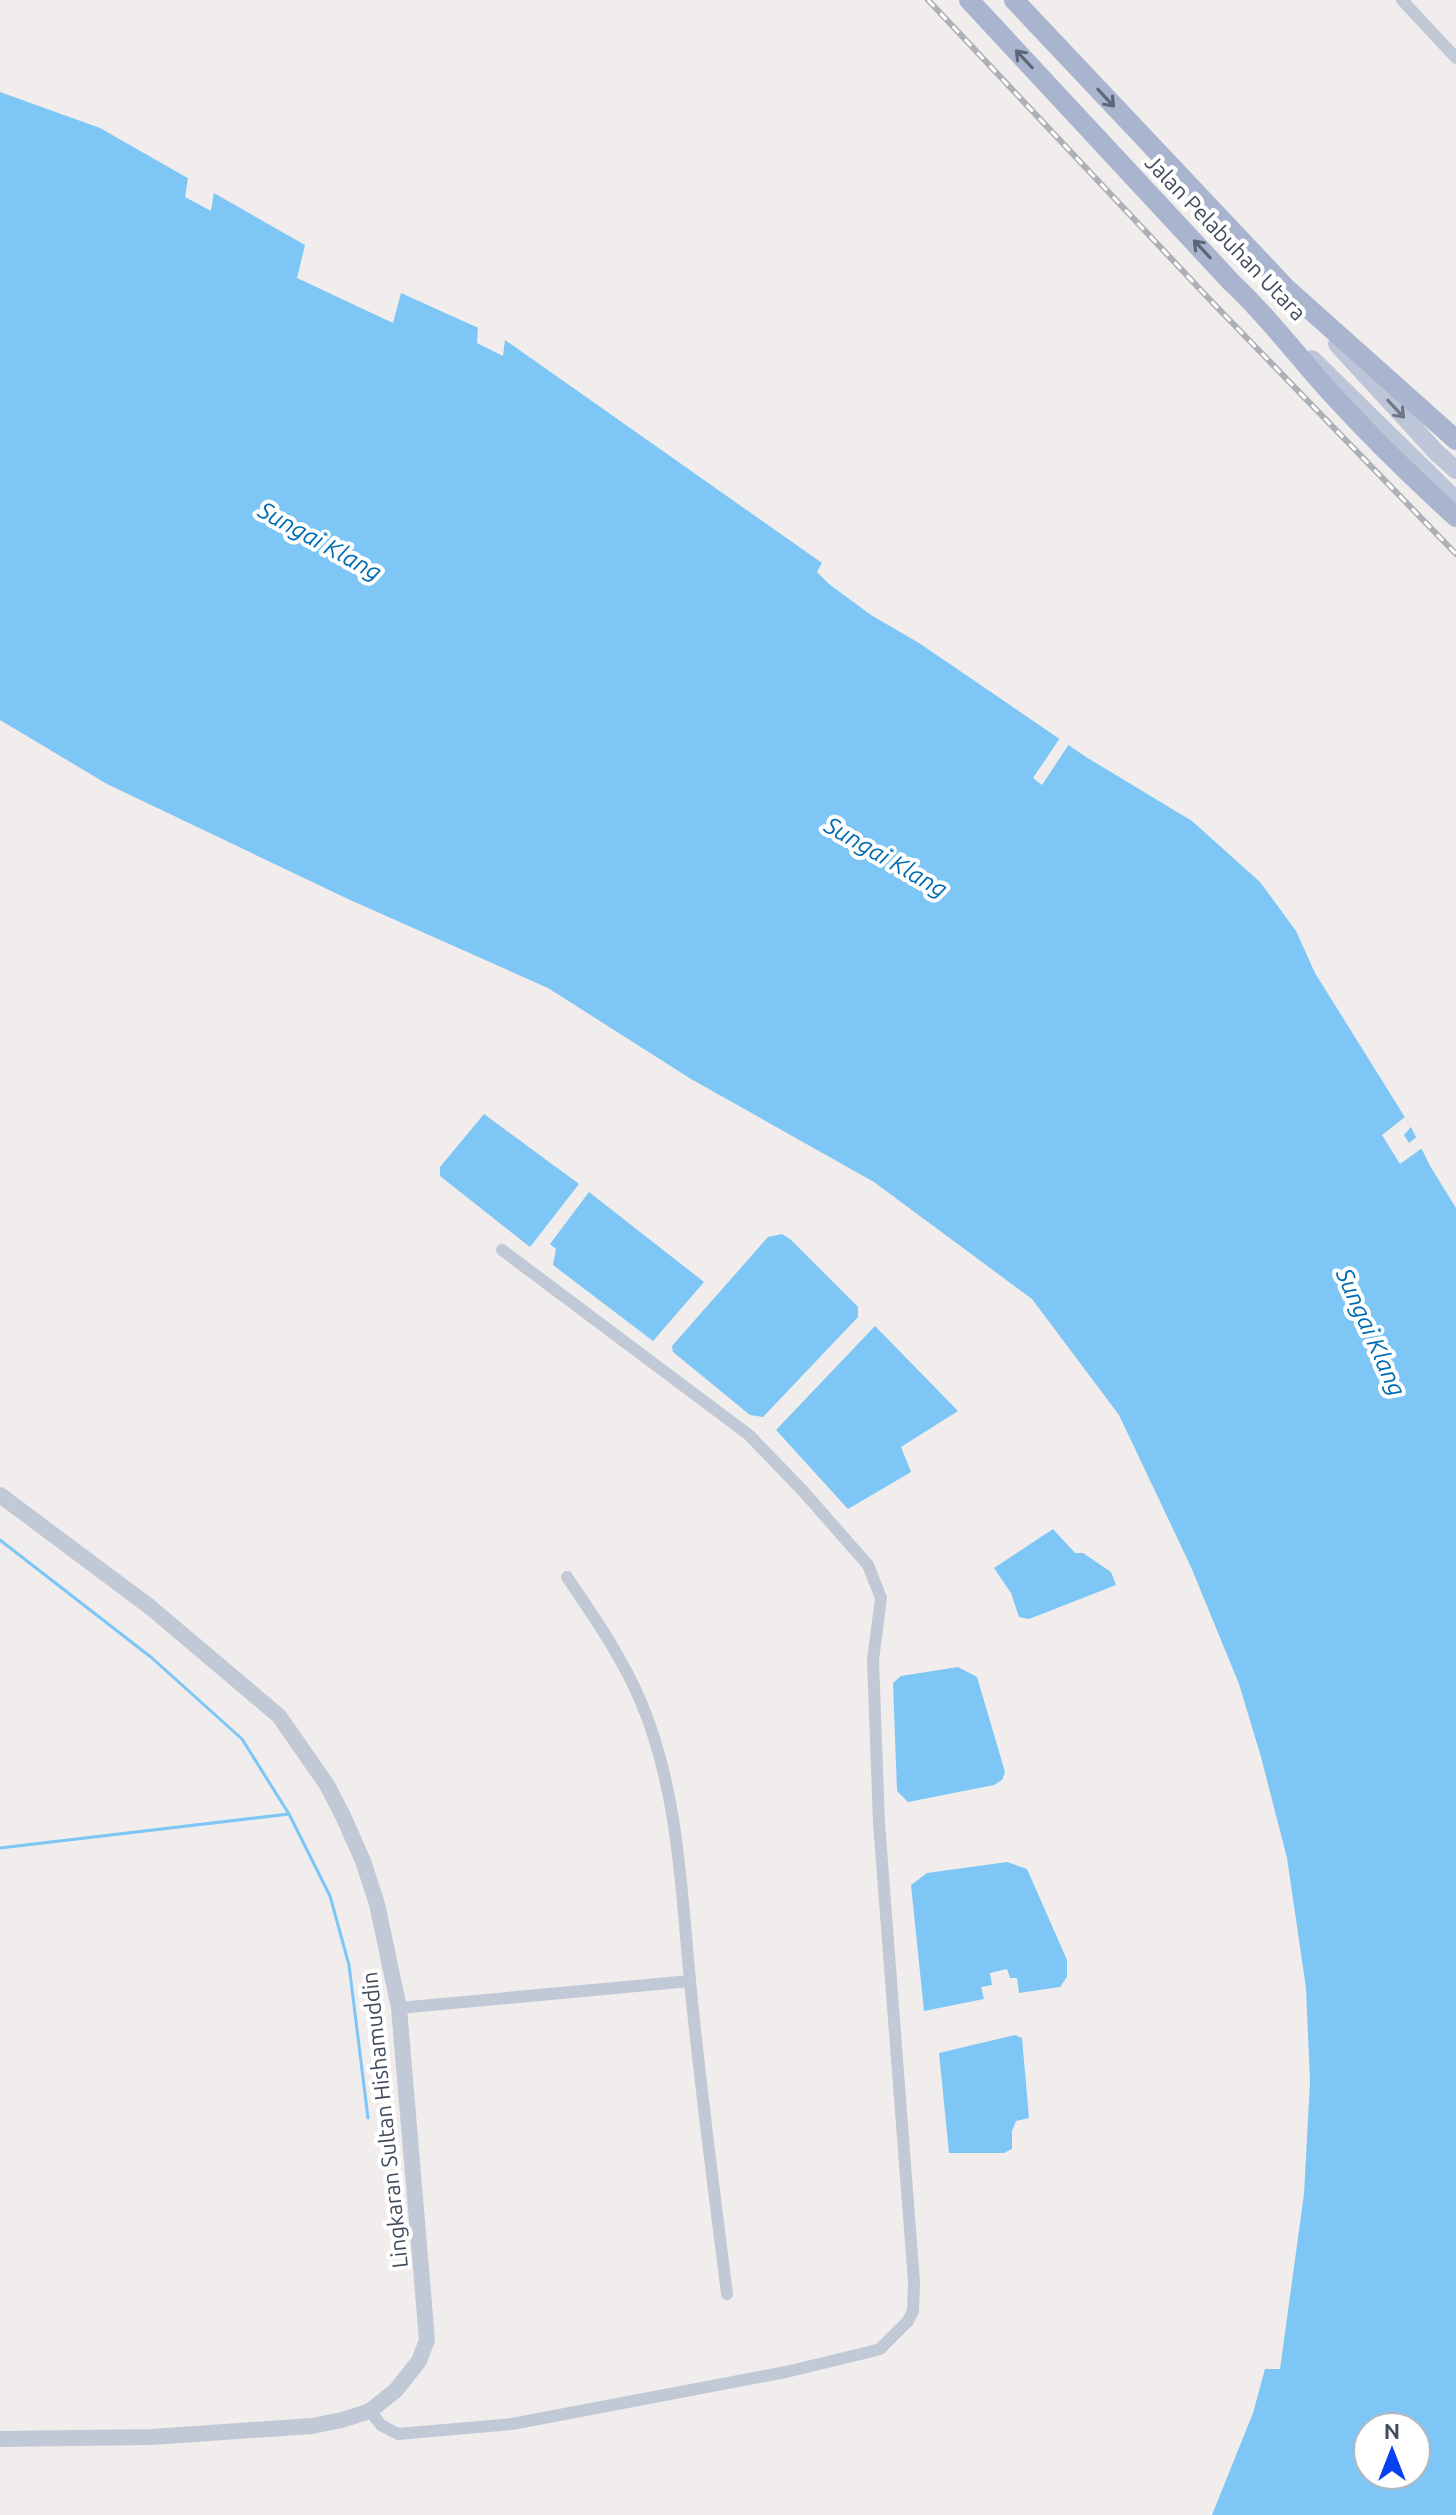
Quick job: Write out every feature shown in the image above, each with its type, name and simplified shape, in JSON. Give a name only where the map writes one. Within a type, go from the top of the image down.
[{"type":"main road","name":"Jalan Pelabuhan Utara","points":[[969,0],[1232,283],[1256,305],[1370,435],[1451,507]]},
{"type":"main road","name":"Jalan Pelabuhan Utara","points":[[1014,0],[1456,470]]},
{"type":"main road","points":[[1287,289],[1456,440]]},
{"type":"street","points":[[1402,0],[1456,58]]},
{"type":"street","points":[[370,2411],[381,2425],[398,2434],[512,2424],[621,2404],[786,2372],[880,2349],[908,2321],[913,2311],[908,2193],[879,1823],[873,1660],[881,1598],[875,1578],[868,1565],[803,1491],[749,1435],[502,1250]]},
{"type":"street","name":"Lingkaran Sultan Hishamuddin","points":[[0,1495],[150,1607],[279,1716],[327,1785],[363,1861],[377,1904],[399,2008],[427,2340],[419,2361],[402,2383],[370,2411],[312,2426],[152,2437],[0,2439]]},
{"type":"street","points":[[567,1577],[604,1630],[641,1701],[667,1785],[683,1884],[690,1981],[727,2294]]},
{"type":"street","points":[[399,2008],[690,1981]]},
{"type":"water","name":"Sungai Klang","points":[[0,92],[100,128],[305,245],[505,340],[822,563],[817,572],[871,615],[919,643],[1086,757],[1192,821],[1260,882],[1296,931],[1315,973],[1411,1127],[1456,1208],[1456,2515],[1212,2515],[1253,2413],[1265,2369],[1280,2369],[1304,2194],[1310,2081],[1306,1988],[1287,1858],[1239,1684],[1191,1567],[1119,1415],[1032,1299],[874,1182],[691,1079],[548,988],[348,899],[107,784],[0,720]]},
{"type":"water","points":[[484,1114],[579,1184],[530,1247],[440,1176],[440,1167]]},
{"type":"water","points":[[589,1192],[704,1282],[653,1341],[553,1265],[556,1249],[550,1244]]},
{"type":"water","points":[[782,1234],[858,1307],[858,1317],[763,1417],[750,1415],[673,1352],[672,1346],[768,1237]]},
{"type":"water","points":[[875,1326],[958,1411],[901,1447],[911,1472],[848,1509],[776,1430]]},
{"type":"water","points":[[1053,1529],[1075,1553],[1083,1553],[1111,1572],[1116,1585],[1029,1619],[1019,1617],[1011,1593],[994,1568]]},
{"type":"water","points":[[958,1667],[977,1677],[1005,1772],[1002,1780],[994,1785],[908,1802],[897,1791],[893,1683],[901,1676]]},
{"type":"water","points":[[1007,1862],[1027,1869],[1067,1960],[1067,1977],[1060,1987],[1019,1993],[1017,1978],[1010,1978],[1007,1969],[990,1973],[992,1985],[981,1987],[984,1999],[924,2011],[911,1885],[927,1873]]},
{"type":"water","points":[[1015,2035],[1022,2038],[1029,2118],[1016,2121],[1012,2131],[1012,2149],[1004,2153],[949,2153],[939,2053]]},
{"type":"pier","points":[[188,178],[214,192],[211,211],[185,197]]},
{"type":"pier","points":[[309,243],[405,290],[401,293],[393,323],[297,278],[305,245]]},
{"type":"pier","points":[[478,327],[505,340],[503,356],[477,343]]},
{"type":"pier","points":[[1062,735],[1071,741],[1042,785],[1033,778]]},
{"type":"pier","points":[[1405,1117],[1411,1127],[1404,1135],[1409,1143],[1419,1135],[1425,1146],[1400,1164],[1382,1135]]},
{"type":"waterway","points":[[0,1540],[152,1658],[242,1739],[289,1814],[330,1896],[349,1965],[368,2118]]},
{"type":"waterway","points":[[0,1848],[289,1814]]},
{"type":"railway","points":[[928,0],[1212,302],[1456,554]]}]
